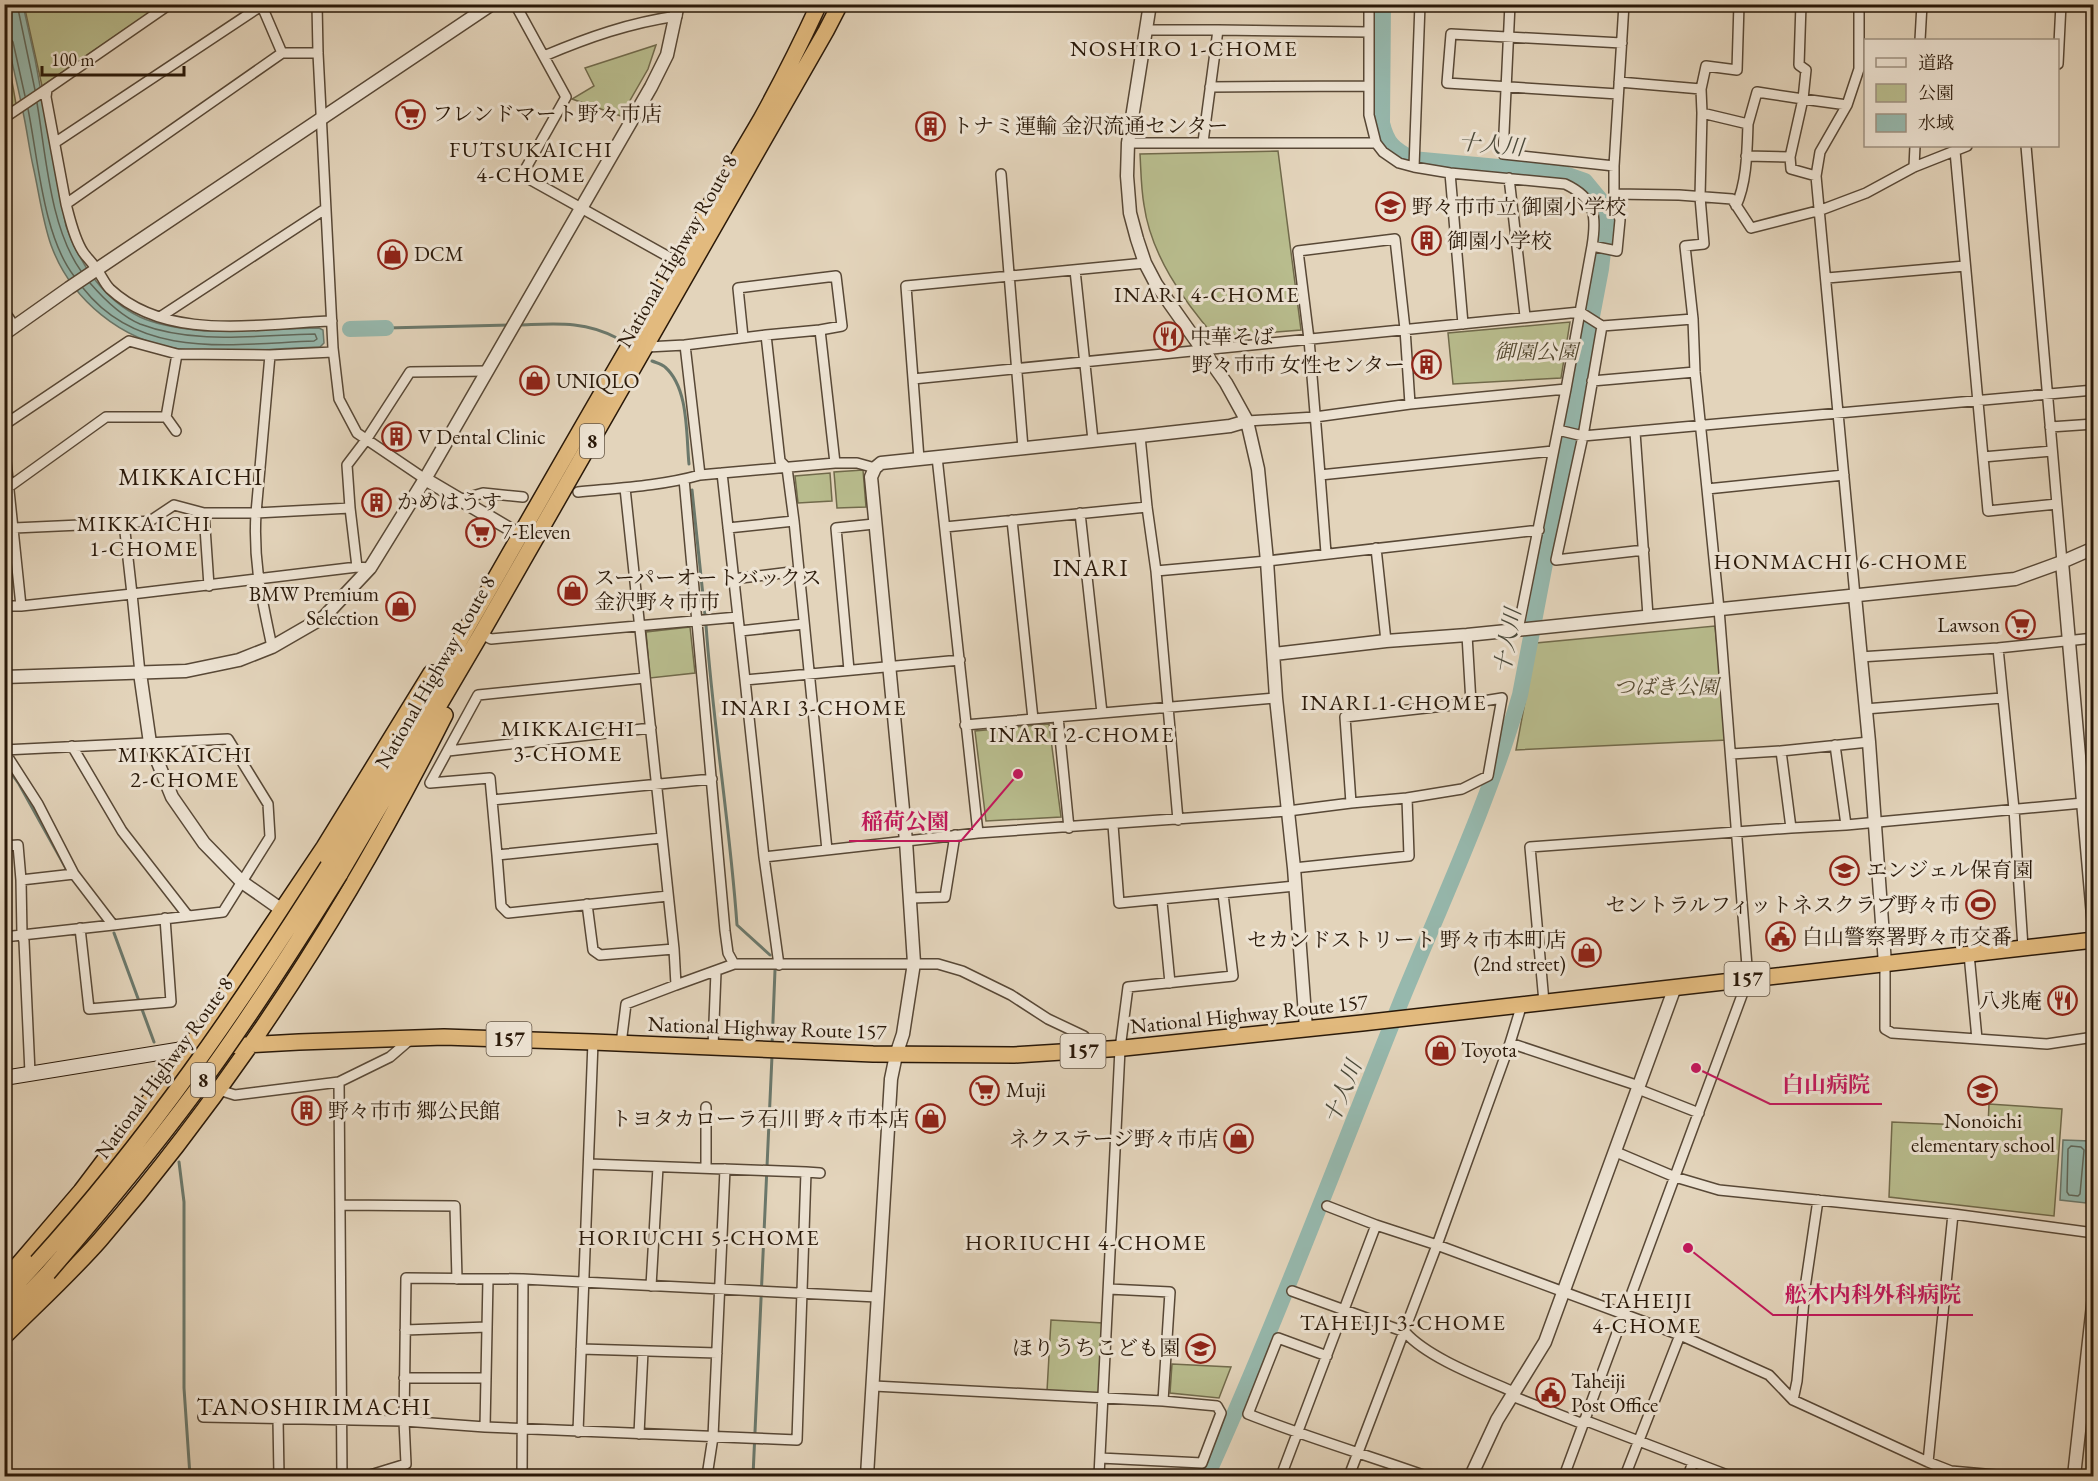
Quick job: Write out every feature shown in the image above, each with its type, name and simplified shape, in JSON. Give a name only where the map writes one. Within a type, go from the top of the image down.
[{"type":"highway","name":"National Highway Route 8","points":[[4,1298],[43,1267],[119,1189],[196,1091],[279,970],[493,580],[760,119],[791,63],[819,4]]},
{"type":"highway","name":"National Highway Route 8","points":[[334,870],[478,639],[840,4]]},
{"type":"highway","points":[[189,1048],[324,847],[407,710],[493,580]]},
{"type":"highway","points":[[251,1044],[323,934],[383,833],[446,713],[478,639]]},
{"type":"highway","name":"National Highway Route 157","points":[[189,1048],[412,1037],[593,1041],[896,1055],[1014,1055],[1085,1051],[1394,1020],[2094,940]]},
{"type":"highway","name":"8","points":[[4,1337],[99,1241],[219,1090],[251,1044]]},
{"type":"highway","name":"8","points":[[4,1281],[81,1191],[189,1048]]},
{"type":"highway","name":"National Highway Route 8","points":[[4,1319],[43,1267]]},
{"type":"main road","points":[[4,1078],[189,1048]]},
{"type":"street","points":[[4,118],[170,4]]},
{"type":"street","points":[[317,4],[325,209],[333,350],[339,399],[357,433],[366,440],[459,501],[520,535]]},
{"type":"street","points":[[4,334],[492,4]]},
{"type":"street","points":[[515,4],[566,97],[522,175],[676,261]]},
{"type":"street","points":[[1150,4],[1128,143],[1127,176],[1131,213],[1145,263],[1174,312],[1203,349],[1248,421],[1258,469],[1267,561],[1276,698],[1294,868],[1306,1028]]},
{"type":"street","points":[[1369,4],[1370,122],[1376,143],[1383,152],[1400,163],[1450,173],[1565,184],[1581,191],[1593,208],[1595,246],[1566,389],[1560,431],[1553,451],[1521,629]]},
{"type":"street","points":[[1414,164],[1420,4]]},
{"type":"street","points":[[1510,4],[1503,154],[1614,166]]},
{"type":"street","points":[[1595,246],[1617,251],[1620,220],[1614,194],[1614,166],[1624,4]]},
{"type":"street","points":[[1564,1476],[1748,979],[1719,609],[1685,246],[1704,244],[1700,197],[1701,89],[1706,66],[1737,70],[1739,4]]},
{"type":"street","points":[[1801,4],[1799,65],[1806,70],[1803,99],[1790,157],[1791,170],[1816,176]]},
{"type":"street","points":[[1859,4],[1859,69],[1847,105],[1820,152],[1816,176],[1821,210],[1869,742],[1885,964],[1884,1029],[1892,1033],[2047,1044],[2094,1037]]},
{"type":"street","points":[[1920,39],[1922,4]]},
{"type":"street","points":[[2059,44],[2061,4]]},
{"type":"street","points":[[2079,4],[2093,5]]},
{"type":"street","points":[[56,142],[261,5],[282,53]]},
{"type":"street","points":[[544,56],[592,36],[678,10]]},
{"type":"street","points":[[4,677],[186,671],[239,660],[272,647],[324,617],[370,568],[425,479],[662,66],[667,56],[678,10]]},
{"type":"street","points":[[1146,30],[1369,32]]},
{"type":"street","points":[[1203,142],[1218,30]]},
{"type":"street","points":[[1618,94],[1447,83],[1451,34],[1622,43]]},
{"type":"street","points":[[66,204],[282,53],[318,53]]},
{"type":"street","points":[[1619,82],[1701,89]]},
{"type":"street","points":[[1210,87],[1369,86]]},
{"type":"street","points":[[47,89],[46,97],[71,223],[81,250],[108,287],[123,299],[160,317],[184,323],[226,326],[332,323]]},
{"type":"street","points":[[1736,206],[1740,198],[1748,124],[1757,92],[1847,105]]},
{"type":"street","points":[[1702,113],[1748,124]]},
{"type":"street","points":[[1128,143],[1376,143]]},
{"type":"street","points":[[1914,167],[1915,147]]},
{"type":"street","points":[[1614,194],[1732,200],[1750,228],[1821,210],[1866,193],[1914,167],[1965,147]]},
{"type":"street","points":[[2026,147],[2062,562],[2089,803],[2094,927]]},
{"type":"street","points":[[1955,151],[1988,511],[2057,504]]},
{"type":"street","points":[[1746,156],[1790,157]]},
{"type":"street","points":[[1450,173],[1464,324]]},
{"type":"street","points":[[1001,174],[1023,448]]},
{"type":"street","points":[[1509,178],[1525,316]]},
{"type":"street","points":[[160,317],[325,209]]},
{"type":"street","points":[[1326,554],[1310,339],[1298,250],[1395,238],[1410,404]]},
{"type":"street","points":[[919,459],[906,286],[1145,263]]},
{"type":"street","points":[[1827,278],[1965,266]]},
{"type":"street","points":[[1075,270],[1093,440]]},
{"type":"street","points":[[646,347],[686,345],[842,326],[836,276],[738,288],[743,337]]},
{"type":"street","points":[[4,311],[15,327]]},
{"type":"street","points":[[913,379],[1525,316],[1582,313],[1600,325],[1693,320]]},
{"type":"street","points":[[1600,325],[1592,381],[1579,436],[1556,560],[1644,550]]},
{"type":"street","points":[[820,330],[835,463]]},
{"type":"street","points":[[766,335],[780,461],[786,468],[794,521],[827,850]]},
{"type":"street","points":[[4,425],[129,341],[177,354],[270,355],[333,350]]},
{"type":"street","points":[[686,345],[700,475]]},
{"type":"street","points":[[176,431],[166,417],[177,354]]},
{"type":"street","points":[[270,355],[254,540],[257,578],[272,647]]},
{"type":"street","points":[[357,567],[347,465],[410,372],[488,370]]},
{"type":"street","points":[[1592,381],[1695,372]]},
{"type":"street","points":[[867,1476],[891,1079],[903,1034],[914,963],[906,841],[874,524],[871,477],[875,468],[880,463],[1230,426],[1248,421],[1315,417],[1410,404],[1566,389]]},
{"type":"street","points":[[1560,431],[1579,436],[1635,432],[2094,390]]},
{"type":"street","points":[[7,488],[106,417],[166,417]]},
{"type":"street","points":[[2050,427],[2094,424]]},
{"type":"street","points":[[1635,432],[1648,616]]},
{"type":"street","points":[[1140,436],[1156,571],[1178,820]]},
{"type":"street","points":[[4,442],[21,606]]},
{"type":"street","points":[[1320,475],[1553,451]]},
{"type":"street","points":[[1983,458],[2052,451]]},
{"type":"street","points":[[937,457],[978,833]]},
{"type":"street","points":[[578,492],[625,488],[700,475],[835,463],[857,463],[875,468]]},
{"type":"street","points":[[722,473],[764,857],[779,964]]},
{"type":"street","points":[[1707,489],[1844,475]]},
{"type":"street","points":[[684,479],[725,932],[728,953],[734,964]]},
{"type":"street","points":[[625,488],[676,985]]},
{"type":"street","points":[[459,501],[483,493],[523,497]]},
{"type":"street","points":[[14,528],[150,521],[174,505],[204,513],[350,508]]},
{"type":"street","points":[[945,527],[1147,507]]},
{"type":"street","points":[[204,513],[208,586]]},
{"type":"street","points":[[1080,513],[1102,713]]},
{"type":"street","points":[[1012,520],[1033,719]]},
{"type":"street","points":[[728,528],[794,521]]},
{"type":"street","points":[[124,523],[140,674],[150,742],[172,797],[204,843],[242,882],[282,910],[323,934]]},
{"type":"street","points":[[849,670],[836,528],[874,524]]},
{"type":"street","points":[[1156,571],[1267,561],[1539,530]]},
{"type":"street","points":[[1376,548],[1386,641]]},
{"type":"street","points":[[1274,654],[2015,579],[2094,548]]},
{"type":"street","points":[[4,606],[208,586],[357,567],[370,568]]},
{"type":"street","points":[[734,579],[799,572]]},
{"type":"street","points":[[478,639],[738,617]]},
{"type":"street","points":[[740,631],[804,624]]},
{"type":"street","points":[[1467,635],[1471,703]]},
{"type":"street","points":[[1860,657],[1998,648],[2094,638]]},
{"type":"street","points":[[1998,648],[2023,948]]},
{"type":"street","points":[[745,680],[960,660]]},
{"type":"street","points":[[645,678],[478,695],[430,783],[490,778],[501,906],[508,913],[668,896]]},
{"type":"street","points":[[965,725],[1276,698]]},
{"type":"street","points":[[764,857],[955,835],[1288,811],[1407,798],[1462,789],[1488,776],[1502,698],[1346,717],[1351,803]]},
{"type":"street","points":[[1865,709],[2002,698]]},
{"type":"street","points":[[1058,717],[1069,828]]},
{"type":"street","points":[[448,751],[651,728]]},
{"type":"street","points":[[4,937],[113,925],[165,918],[223,912],[270,837],[267,804],[228,739],[4,751],[38,804],[70,874],[113,925]]},
{"type":"street","points":[[1731,754],[1869,742]]},
{"type":"street","points":[[1835,745],[1846,825]]},
{"type":"street","points":[[72,746],[122,831],[188,916]]},
{"type":"street","points":[[1781,751],[1791,828]]},
{"type":"street","points":[[492,800],[712,779]]},
{"type":"street","points":[[1294,868],[1409,856],[1407,798]]},
{"type":"street","points":[[1544,1002],[1530,847],[1875,823],[2089,803]]},
{"type":"street","points":[[1113,825],[1119,903],[1162,901],[1295,886]]},
{"type":"street","points":[[911,898],[945,897],[955,835]]},
{"type":"street","points":[[497,855],[662,838]]},
{"type":"street","points":[[4,846],[18,845],[30,1073]]},
{"type":"street","points":[[21,880],[70,874]]},
{"type":"street","points":[[1099,1476],[1120,1049],[1128,987],[1233,976],[1223,894]]},
{"type":"street","points":[[1162,901],[1170,982]]},
{"type":"street","points":[[587,904],[593,950],[600,955],[674,949]]},
{"type":"street","points":[[80,928],[89,1009],[171,1002],[165,918]]},
{"type":"street","points":[[1969,954],[1977,1038]]},
{"type":"street","points":[[621,1044],[626,1004],[734,964],[914,963],[938,964],[962,970],[1011,995],[1048,1019],[1084,1035],[1085,1051]]},
{"type":"street","points":[[713,1047],[716,972]]},
{"type":"street","points":[[1471,1476],[1497,1420],[1545,1342],[1675,987]]},
{"type":"street","points":[[1349,1476],[1437,1245],[1522,1004]]},
{"type":"street","points":[[219,1090],[236,1095],[339,1082],[390,1057],[412,1037]]},
{"type":"street","points":[[578,1432],[593,1041]]},
{"type":"street","points":[[1510,1043],[1639,1088],[1699,1113]]},
{"type":"street","points":[[339,1082],[342,1476]]},
{"type":"street","points":[[705,1168],[706,1107]]},
{"type":"street","points":[[1616,1152],[1675,1177],[1719,1190],[1953,1214],[2094,1233]]},
{"type":"street","points":[[589,1164],[820,1173]]},
{"type":"street","points":[[651,1286],[658,1167]]},
{"type":"street","points":[[707,1476],[712,1437],[717,1353],[725,1169]]},
{"type":"street","points":[[203,1417],[404,1421],[578,1432],[797,1440],[806,1172]]},
{"type":"street","points":[[1793,1400],[1797,1381],[1805,1288],[1818,1200]]},
{"type":"street","points":[[340,1205],[455,1206],[457,1278]]},
{"type":"street","points":[[1327,1206],[1565,1291],[1680,1335],[1769,1375],[1793,1400],[1928,1462],[1951,1471],[2007,1476]]},
{"type":"street","points":[[1928,1462],[1953,1214]]},
{"type":"street","points":[[1281,1476],[1376,1225]]},
{"type":"street","points":[[367,1476],[406,1464],[404,1378],[406,1278],[523,1279],[877,1297]]},
{"type":"street","points":[[485,1427],[488,1278]]},
{"type":"street","points":[[522,1476],[523,1279]]},
{"type":"street","points":[[1109,1289],[1170,1292],[1162,1401]]},
{"type":"street","points":[[1292,1291],[1405,1332],[1411,1339],[1454,1365],[1513,1394],[1730,1476]]},
{"type":"street","points":[[2074,1476],[2094,1296]]},
{"type":"street","points":[[405,1330],[487,1327]]},
{"type":"street","points":[[1625,1476],[1680,1335]]},
{"type":"street","points":[[1327,1356],[1278,1338],[1248,1413],[1298,1434],[1359,1452],[1426,1476]]},
{"type":"street","points":[[581,1349],[717,1353]]},
{"type":"street","points":[[639,1434],[643,1351]]},
{"type":"street","points":[[404,1378],[486,1378]]},
{"type":"street","points":[[874,1386],[1162,1401],[1217,1406],[1221,1413],[1202,1463],[1100,1458]]},
{"type":"street","points":[[278,1419],[279,1476]]},
{"type":"street","points":[[1688,1476],[1693,1462]]},
{"type":"green space","points":[[24,4],[160,5],[42,86]]},
{"type":"green space","points":[[5,42],[16,104],[4,112]]},
{"type":"green space","points":[[656,45],[648,69],[621,116],[572,99],[594,86],[585,68]]},
{"type":"green space","points":[[1278,151],[1301,330],[1215,337],[1180,292],[1154,242],[1143,199],[1140,154]]},
{"type":"green space","name":"御園公園","points":[[1570,322],[1561,378],[1453,384],[1448,333]]},
{"type":"green space","points":[[863,470],[866,507],[837,508],[834,472]]},
{"type":"green space","points":[[830,473],[832,501],[798,503],[795,476]]},
{"type":"green space","name":"つばき公園","points":[[1715,626],[1727,740],[1516,750],[1536,643]]},
{"type":"green space","points":[[690,627],[695,673],[650,678],[646,632]]},
{"type":"green space","points":[[1049,724],[1061,817],[986,821],[975,731]]},
{"type":"green space","points":[[1989,1104],[2062,1109],[2054,1216],[1889,1197],[1892,1122],[1988,1126]]},
{"type":"green space","points":[[1051,1320],[1103,1323],[1100,1394],[1047,1391]]},
{"type":"green space","points":[[1172,1364],[1231,1367],[1219,1398],[1170,1393]]},
{"type":"water","points":[[4,5],[23,5],[66,226],[86,267],[104,290],[127,310],[154,322],[204,331],[319,328],[323,330],[324,343],[320,347],[231,351],[179,349],[138,337],[101,315],[85,300],[60,265],[48,235],[9,45]]},
{"type":"water","points":[[2063,1140],[2090,1141],[2086,1203],[2060,1200]]},
{"type":"waterway","name":"十人川","points":[[1207,1476],[1283,1297],[1404,994],[1466,846],[1508,733],[1520,695],[1601,269],[1607,217],[1604,204],[1585,181],[1562,173],[1412,159],[1392,145],[1382,123],[1383,4]]},
{"type":"waterway","points":[[2094,105],[2094,127]]},
{"type":"waterway","points":[[386,328],[510,325]]},
{"type":"waterway","points":[[517,325],[580,326],[617,338]]},
{"type":"waterway","points":[[350,329],[386,328]]},
{"type":"waterway","points":[[652,361],[665,367],[673,376],[678,387],[685,412],[689,464]]},
{"type":"waterway","points":[[692,490],[705,615]]},
{"type":"waterway","points":[[706,625],[737,925],[770,955]]},
{"type":"waterway","points":[[4,763],[19,784],[68,872]]},
{"type":"waterway","points":[[114,933],[154,1042]]},
{"type":"waterway","points":[[772,1046],[775,970]]},
{"type":"waterway","points":[[753,1476],[772,1056]]},
{"type":"waterway","points":[[179,1162],[184,1202],[184,1388],[190,1476]]},
{"type":"place","name":"フレンドマート野々市店","points":[[411,114]]},
{"type":"place","name":"トナミ運輸 金沢流通センター","points":[[931,126]]},
{"type":"place","name":"野々市市立 御園小学校","points":[[1391,207]]},
{"type":"place","name":"御園小学校","points":[[1426,241]]},
{"type":"place","name":"DCM","points":[[393,254]]},
{"type":"place","name":"中華そば","points":[[1169,337]]},
{"type":"place","name":"野々市市 女性センター","points":[[1426,365]]},
{"type":"place","name":"UNIQLO","points":[[535,381]]},
{"type":"place","name":"V Dental Clinic","points":[[397,437]]},
{"type":"place","name":"かめはうす","points":[[376,502]]},
{"type":"place","name":"7-Eleven","points":[[481,532]]},
{"type":"place","name":"スーパーオートバックス 金沢野々市市","points":[[573,590]]},
{"type":"place","name":"BMW Premium Selection","points":[[400,606]]},
{"type":"place","name":"Lawson","points":[[2021,625]]},
{"type":"place","name":"稲荷公園","points":[[1018,774]]},
{"type":"place","name":"エンジェル保育園","points":[[1845,870]]},
{"type":"place","name":"セントラルフィットネスクラブ野々市","points":[[1981,905]]},
{"type":"place","name":"白山警察署野々市交番","points":[[1781,937]]},
{"type":"place","name":"セカンドストリート 野々市本町店 (2nd street)","points":[[1587,952]]},
{"type":"place","name":"八兆庵","points":[[2063,1001]]},
{"type":"place","name":"Toyota","points":[[1440,1050]]},
{"type":"place","name":"白山病院","points":[[1696,1068]]},
{"type":"place","name":"Muji","points":[[985,1090]]},
{"type":"place","name":"Nonoichi elementary school","points":[[1983,1090]]},
{"type":"place","name":"野々市市 郷公民館","points":[[307,1111]]},
{"type":"place","name":"トヨタカローラ石川 野々市本店","points":[[930,1119]]},
{"type":"place","name":"ネクステージ野々市店","points":[[1239,1139]]},
{"type":"place","name":"舩木内科外科病院","points":[[1688,1248]]},
{"type":"place","name":"ほりうちこども園","points":[[1201,1348]]},
{"type":"place","name":"Taheiji Post Office","points":[[1550,1393]]},
{"type":"district","name":"NOSHIRO 1-CHOME","points":[[1184,48]]},
{"type":"district","name":"FUTSUKAICHI 4-CHOME","points":[[531,162]]},
{"type":"district","name":"INARI 4-CHOME","points":[[1207,294]]},
{"type":"district","name":"MIKKAICHI","points":[[191,477]]},
{"type":"district","name":"MIKKAICHI 1-CHOME","points":[[144,536]]},
{"type":"district","name":"HONMACHI 6-CHOME","points":[[1841,561]]},
{"type":"district","name":"INARI","points":[[1091,568]]},
{"type":"district","name":"INARI 1-CHOME","points":[[1394,702]]},
{"type":"district","name":"INARI 3-CHOME","points":[[814,707]]},
{"type":"district","name":"INARI 2-CHOME","points":[[1082,734]]},
{"type":"district","name":"MIKKAICHI 3-CHOME","points":[[568,740]]},
{"type":"district","name":"MIKKAICHI 2-CHOME","points":[[185,766]]},
{"type":"district","name":"HORIUCHI 5-CHOME","points":[[699,1237]]},
{"type":"district","name":"HORIUCHI 4-CHOME","points":[[1086,1242]]},
{"type":"district","name":"TAHEIJI 4-CHOME","points":[[1647,1312]]},
{"type":"district","name":"TAHEIJI 3-CHOME","points":[[1403,1322]]},
{"type":"district","name":"TANOSHIRIMACHI","points":[[314,1407]]}]
